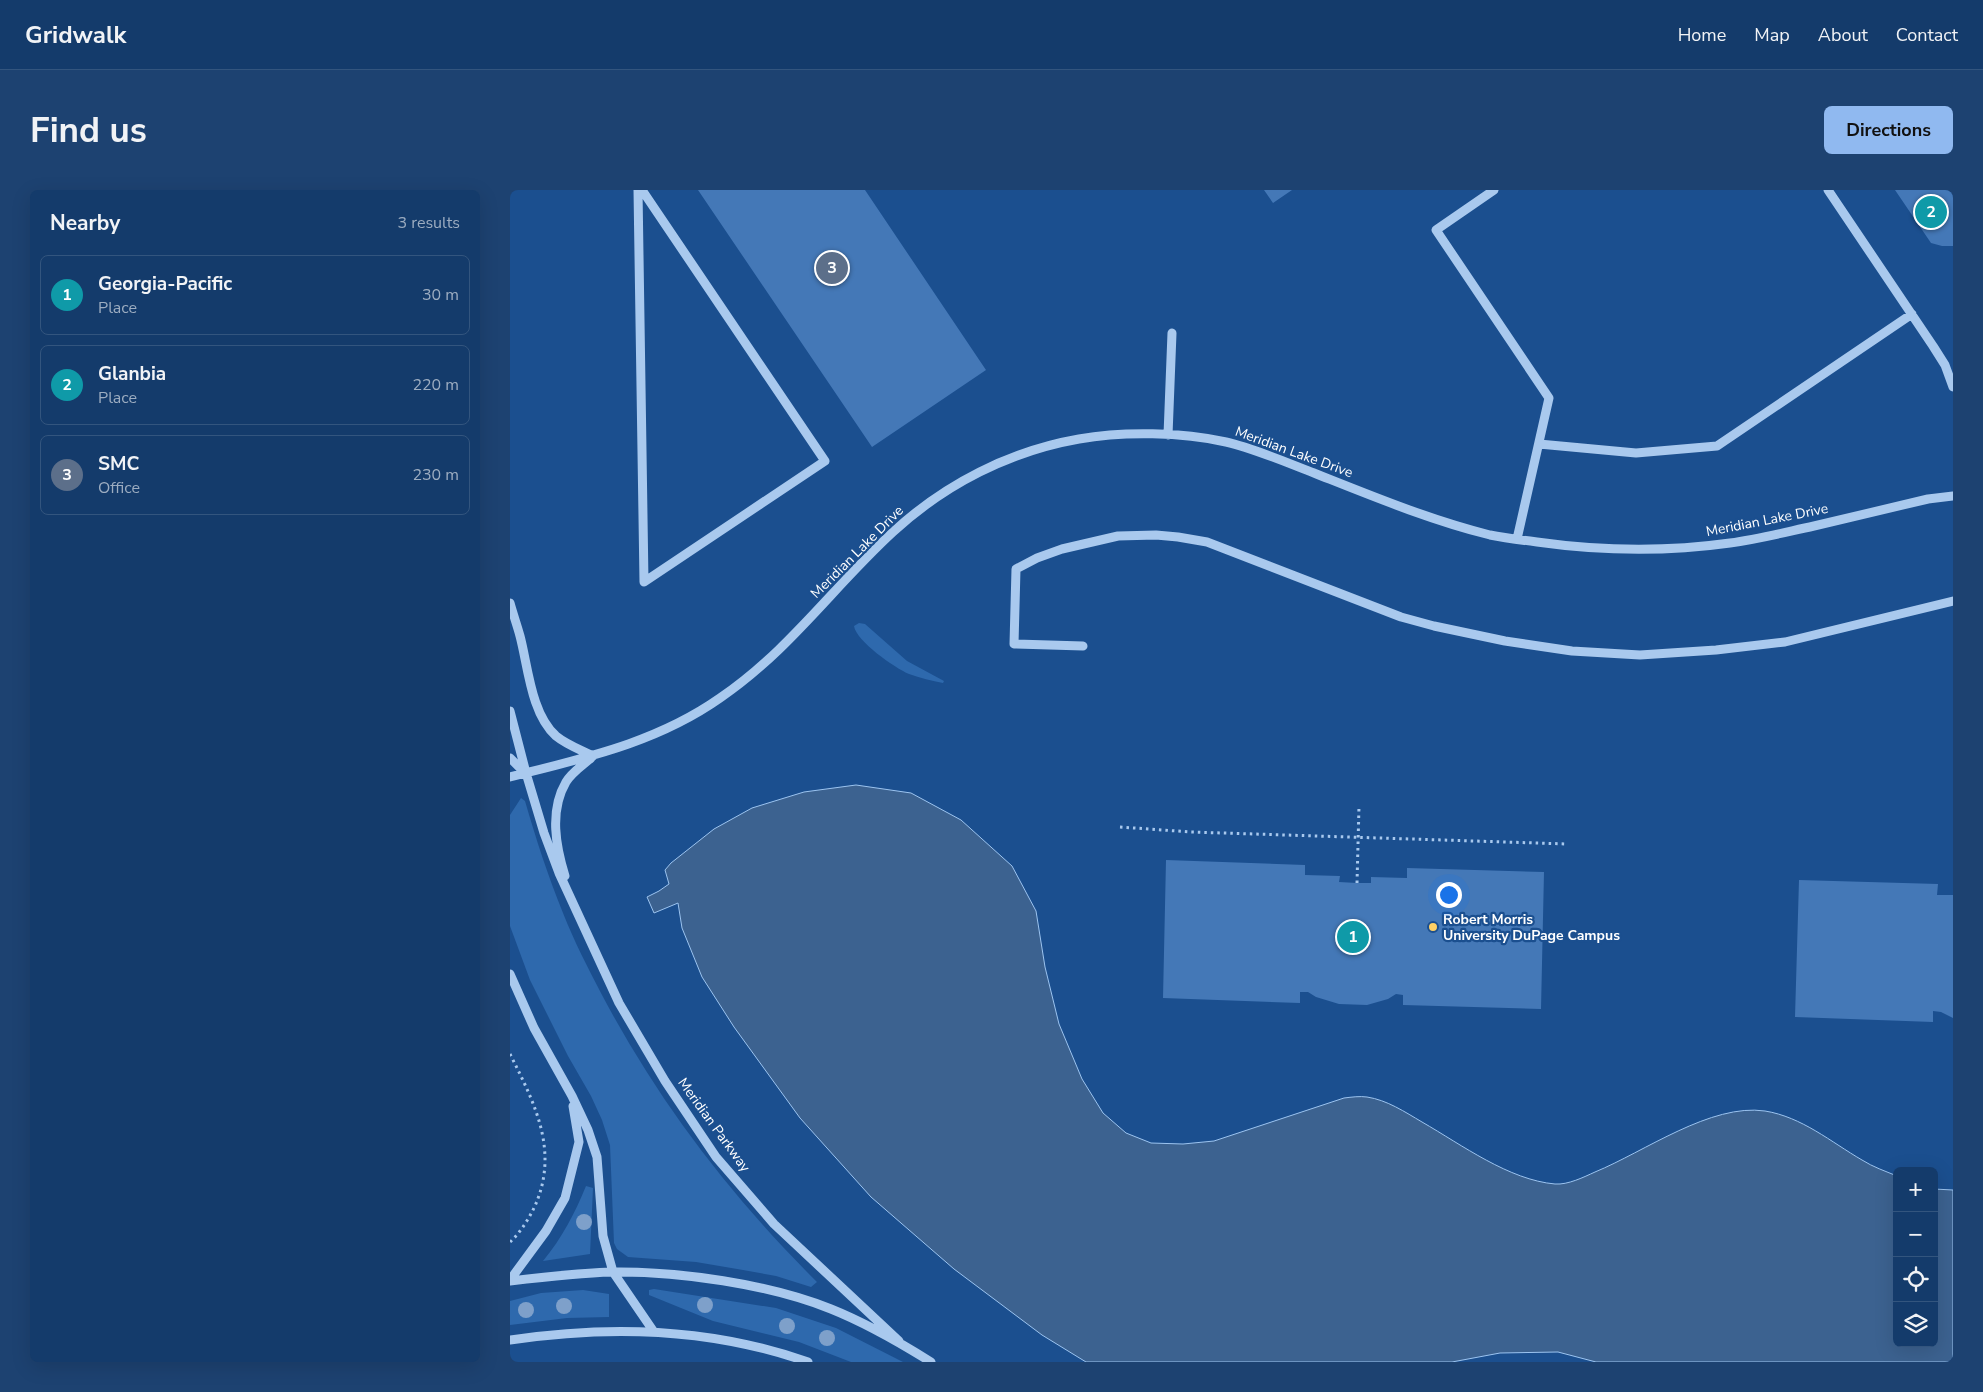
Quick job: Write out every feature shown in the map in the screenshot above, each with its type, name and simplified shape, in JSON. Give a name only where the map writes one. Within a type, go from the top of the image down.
[{"type":"street","points":[[640,190],[825,461],[644,582],[640,190]]},
{"type":"street","points":[[1494,190],[1436,230],[1549,398],[1517,539]]},
{"type":"street","points":[[1828,190],[1912,314],[1944,365],[1953,387]]},
{"type":"street","points":[[1539,444],[1636,453],[1717,446],[1912,314]]},
{"type":"street","points":[[1168,435],[1172,333]]},
{"type":"street","name":"Meridian Lake Drive","points":[[510,777],[593,756],[642,740],[683,721],[718,700],[773,658],[894,531],[926,505],[968,478],[1020,454],[1071,441],[1110,435],[1168,435],[1227,442],[1428,516],[1492,536],[1566,546],[1608,549],[1692,548],[1765,537],[1953,496]]},
{"type":"street","points":[[1083,646],[1014,644],[1016,569],[1037,558],[1062,549],[1118,536],[1178,537],[1207,542],[1401,617],[1505,641],[1572,651],[1640,655],[1716,650],[1785,642],[1953,601]]},
{"type":"street","points":[[510,603],[520,636],[533,694],[542,716],[555,735],[593,756]]},
{"type":"street","name":"Meridian Parkway","points":[[510,711],[544,833],[559,873],[619,1003],[665,1081],[716,1157],[774,1224],[899,1342]]},
{"type":"street","name":"Meridian Parkway","points":[[576,910],[563,869],[556,833],[556,817],[559,800],[566,782],[593,756]]},
{"type":"street","points":[[510,758],[526,773]]},
{"type":"street","points":[[510,974],[534,1028],[572,1096],[588,1130],[597,1157],[604,1236],[613,1272],[654,1332]]},
{"type":"street","points":[[510,1281],[546,1232],[565,1198],[579,1142],[572,1096]]},
{"type":"street","name":"Meridian Parkway","points":[[510,1281],[613,1272],[680,1276],[752,1286],[791,1295],[831,1309],[899,1342],[931,1362]]},
{"type":"street","points":[[510,1340],[606,1330],[654,1332],[704,1336],[808,1362]]},
{"type":"path","points":[[1357,883],[1359,806]]},
{"type":"path","points":[[1120,827],[1191,832],[1568,844]]},
{"type":"path","points":[[510,1054],[529,1093],[543,1131],[546,1162],[541,1192],[528,1221],[510,1242]]},
{"type":"shaded area","points":[[859,623],[865,624],[907,661],[944,681],[943,683],[909,674],[886,660],[861,639],[854,626]]},
{"type":"shaded area","points":[[856,785],[911,793],[961,820],[1012,866],[1036,911],[1045,967],[1059,1024],[1082,1079],[1103,1113],[1126,1133],[1151,1143],[1183,1144],[1214,1141],[1344,1098],[1367,1097],[1396,1107],[1503,1169],[1538,1181],[1560,1184],[1586,1176],[1678,1131],[1723,1114],[1765,1111],[1779,1114],[1804,1124],[1866,1162],[1893,1174],[1893,1347],[1938,1347],[1938,1189],[1953,1190],[1953,1362],[1596,1362],[1558,1352],[1500,1353],[1452,1362],[1086,1362],[1042,1335],[954,1269],[871,1197],[800,1118],[734,1027],[702,977],[682,928],[678,903],[654,913],[647,897],[669,884],[665,870],[671,863],[714,829],[752,808],[804,792]]},
{"type":"shaded area","points":[[521,798],[525,801],[547,871],[586,965],[647,1073],[698,1146],[726,1182],[785,1250],[817,1282],[811,1287],[776,1276],[696,1262],[628,1257],[617,1249],[614,1243],[610,1145],[602,1120],[530,980],[510,926],[510,815]]},
{"type":"shaded area","points":[[586,1186],[593,1188],[590,1254],[543,1261],[568,1225]]},
{"type":"shaded area","points":[[654,1289],[776,1308],[836,1328],[903,1362],[851,1362],[799,1342],[713,1321],[649,1295],[649,1290]]},
{"type":"shaded area","points":[[583,1290],[609,1294],[609,1317],[567,1318],[510,1325],[510,1301],[541,1293]]},
{"type":"building","points":[[698,190],[865,190],[986,370],[872,447]]},
{"type":"building","points":[[1264,190],[1292,190],[1273,203]]},
{"type":"building","points":[[1895,190],[1953,190],[1953,246],[1931,243]]},
{"type":"building","points":[[1166,860],[1305,865],[1305,875],[1340,876],[1339,882],[1357,883],[1371,883],[1371,877],[1407,878],[1407,868],[1544,872],[1541,1009],[1403,1005],[1403,995],[1396,994],[1388,999],[1367,1005],[1339,1004],[1316,997],[1308,992],[1300,992],[1300,1003],[1163,998]]},
{"type":"building","points":[[1799,880],[1938,884],[1937,895],[1953,895],[1953,1018],[1941,1012],[1933,1011],[1933,1022],[1795,1017]]},
{"type":"place","name":"Glanbia","points":[[1931,212]]},
{"type":"place","name":"SMC","points":[[832,268]]},
{"type":"place","name":"Robert Morris University DuPage Campus","points":[[1433,927]]},
{"type":"place","name":"Georgia-Pacific","points":[[1353,937]]}]
